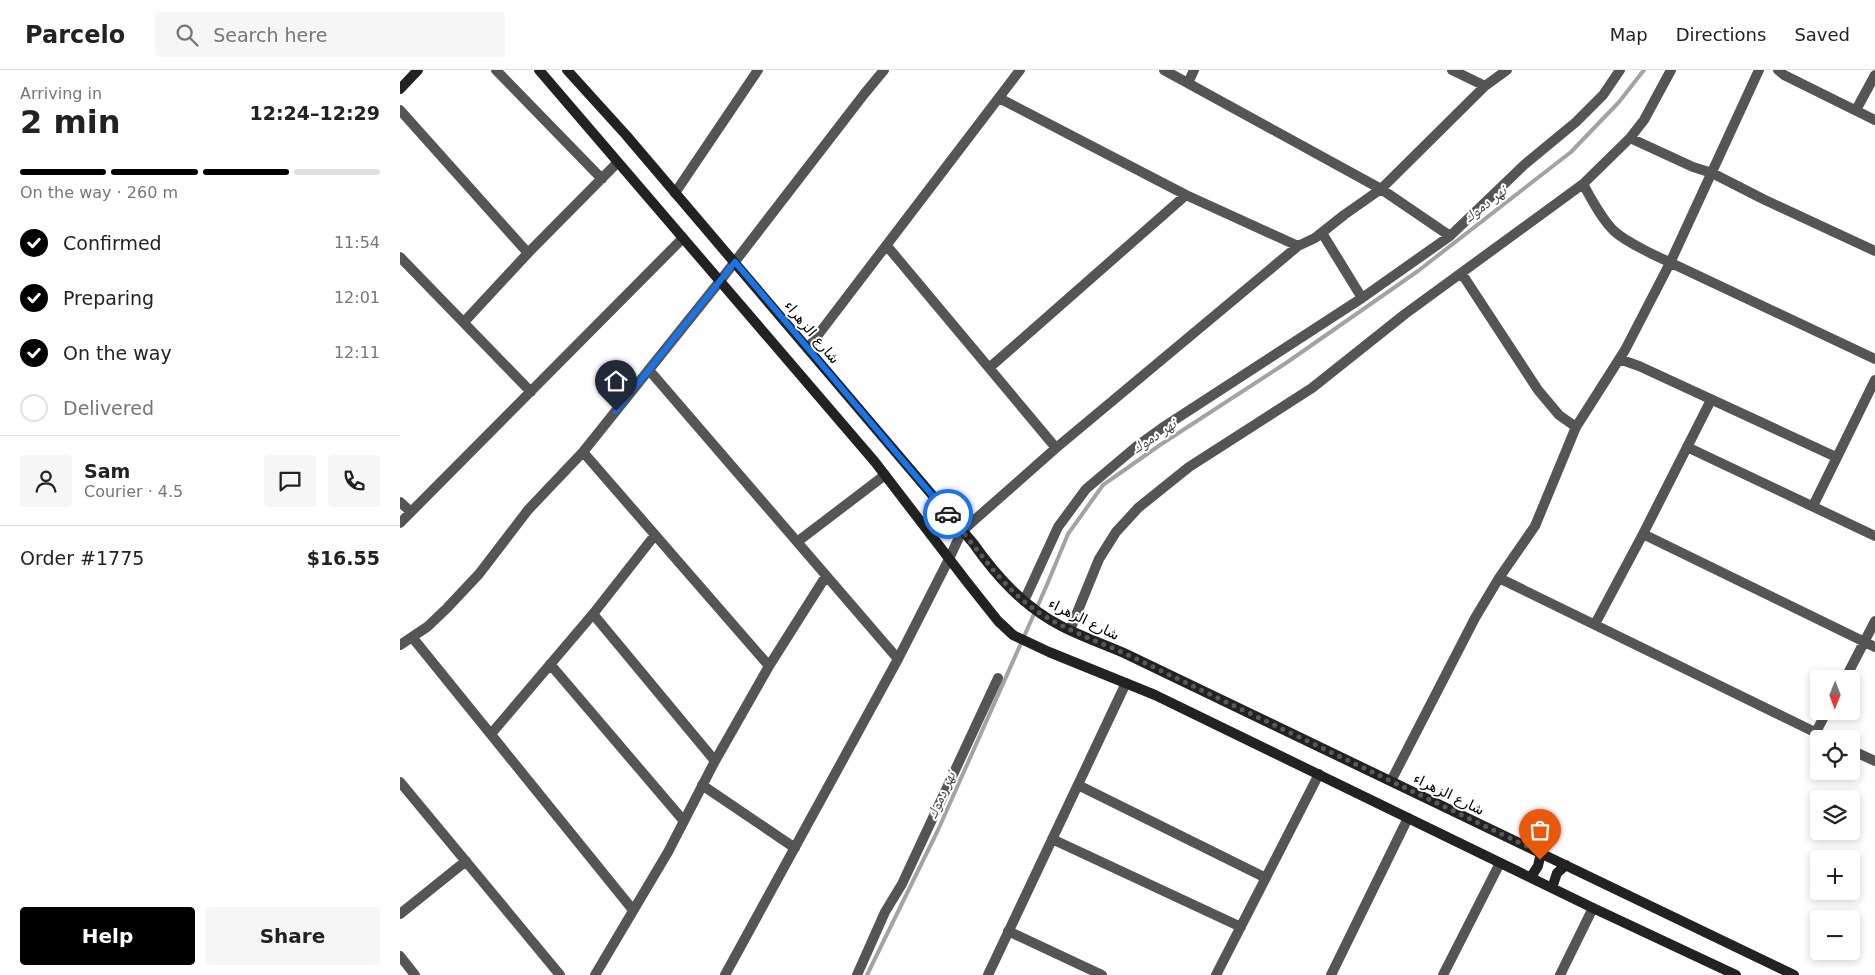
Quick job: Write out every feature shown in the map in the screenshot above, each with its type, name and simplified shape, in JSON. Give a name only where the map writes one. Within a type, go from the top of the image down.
[{"type":"main road","points":[[400,88],[418,70]]},
{"type":"main road","points":[[538,70],[885,475],[998,621],[1013,635],[1049,652],[1126,683],[1736,975]]},
{"type":"main road","name":"شارع الزهراء","points":[[571,72],[808,348],[962,530],[1002,581],[1027,604],[1066,628],[1124,653],[1794,975]]},
{"type":"main road","points":[[1530,878],[1538,866],[1541,853]]},
{"type":"main road","points":[[1552,888],[1557,873],[1566,865]]},
{"type":"street","points":[[496,70],[602,178]]},
{"type":"street","points":[[675,193],[758,70]]},
{"type":"street","points":[[400,645],[427,627],[454,601],[490,560],[528,510],[584,452],[720,282],[864,93],[884,70]]},
{"type":"street","points":[[808,348],[1020,70]]},
{"type":"street","points":[[1164,70],[1381,189],[1450,236]]},
{"type":"street","points":[[1188,82],[1194,70]]},
{"type":"street","points":[[1452,70],[1485,86]]},
{"type":"street","points":[[725,975],[898,659],[962,530],[1056,448],[1298,246],[1322,233],[1381,189],[1485,86],[1507,70]]},
{"type":"street","points":[[1027,604],[1058,527],[1086,489],[1137,446],[1162,428],[1362,298],[1450,236],[1524,165],[1576,122],[1603,95],[1620,70]]},
{"type":"street","points":[[1066,628],[1099,559],[1116,532],[1138,508],[1190,467],[1312,388],[1405,314],[1583,184],[1630,138],[1644,120],[1671,70]]},
{"type":"street","points":[[1391,781],[1475,618],[1499,578],[1535,526],[1576,427],[1619,359],[1670,263],[1759,70]]},
{"type":"street","points":[[1778,70],[1784,75],[1875,120]]},
{"type":"street","points":[[1856,110],[1875,74]]},
{"type":"street","points":[[999,98],[1186,195],[1298,246]]},
{"type":"street","points":[[400,110],[528,253]]},
{"type":"street","points":[[1630,138],[1693,167],[1712,173],[1875,251]]},
{"type":"street","points":[[464,322],[528,253],[617,163]]},
{"type":"street","points":[[1583,184],[1600,213],[1614,231],[1628,241],[1670,263],[1875,360]]},
{"type":"street","points":[[990,368],[1186,195]]},
{"type":"street","points":[[1322,233],[1362,298]]},
{"type":"street","points":[[400,524],[683,238]]},
{"type":"street","points":[[887,246],[1056,448]]},
{"type":"street","points":[[400,257],[531,392]]},
{"type":"street","points":[[1462,274],[1538,390],[1559,415],[1576,427]]},
{"type":"street","points":[[1619,359],[1836,457]]},
{"type":"street","points":[[650,370],[898,659]]},
{"type":"street","points":[[1812,506],[1875,380]]},
{"type":"street","points":[[1595,624],[1643,534],[1710,400]]},
{"type":"street","points":[[1687,446],[1875,536]]},
{"type":"street","points":[[584,452],[769,666]]},
{"type":"street","points":[[797,542],[885,475]]},
{"type":"street","points":[[400,502],[411,512]]},
{"type":"street","points":[[1643,534],[1875,647]]},
{"type":"street","points":[[491,734],[593,614],[655,535]]},
{"type":"street","points":[[595,975],[668,852],[714,761],[769,666],[826,576]]},
{"type":"street","points":[[1499,578],[1812,730]]},
{"type":"street","points":[[593,614],[714,761]]},
{"type":"street","points":[[1850,670],[1875,621]]},
{"type":"street","points":[[412,637],[633,910]]},
{"type":"street","points":[[550,664],[683,820]]},
{"type":"street","points":[[857,975],[998,678]]},
{"type":"street","points":[[988,975],[1126,683]]},
{"type":"street","points":[[1860,754],[1875,761]]},
{"type":"street","points":[[1216,975],[1319,774]]},
{"type":"street","points":[[400,782],[560,975]]},
{"type":"street","points":[[1078,785],[1266,878]]},
{"type":"street","points":[[702,786],[795,848]]},
{"type":"street","points":[[1332,975],[1408,818]]},
{"type":"street","points":[[1052,839],[1241,927]]},
{"type":"street","points":[[400,914],[466,861]]},
{"type":"street","points":[[1443,975],[1500,862]]},
{"type":"street","points":[[1560,975],[1593,908]]},
{"type":"street","points":[[1008,931],[1102,975]]},
{"type":"street","points":[[400,956],[415,975]]},
{"type":"waterway","name":"نهر دموك","points":[[867,975],[938,830],[1068,534],[1103,485],[1160,445],[1286,363],[1418,271],[1571,152],[1619,102],[1644,70]]},
{"type":"way so far","points":[[948,514],[1002,581],[1030,606],[1046,617],[1084,637],[1124,653],[1541,853],[1540,860]]},
{"type":"route","points":[[616,411],[735,262],[948,514]]}]
